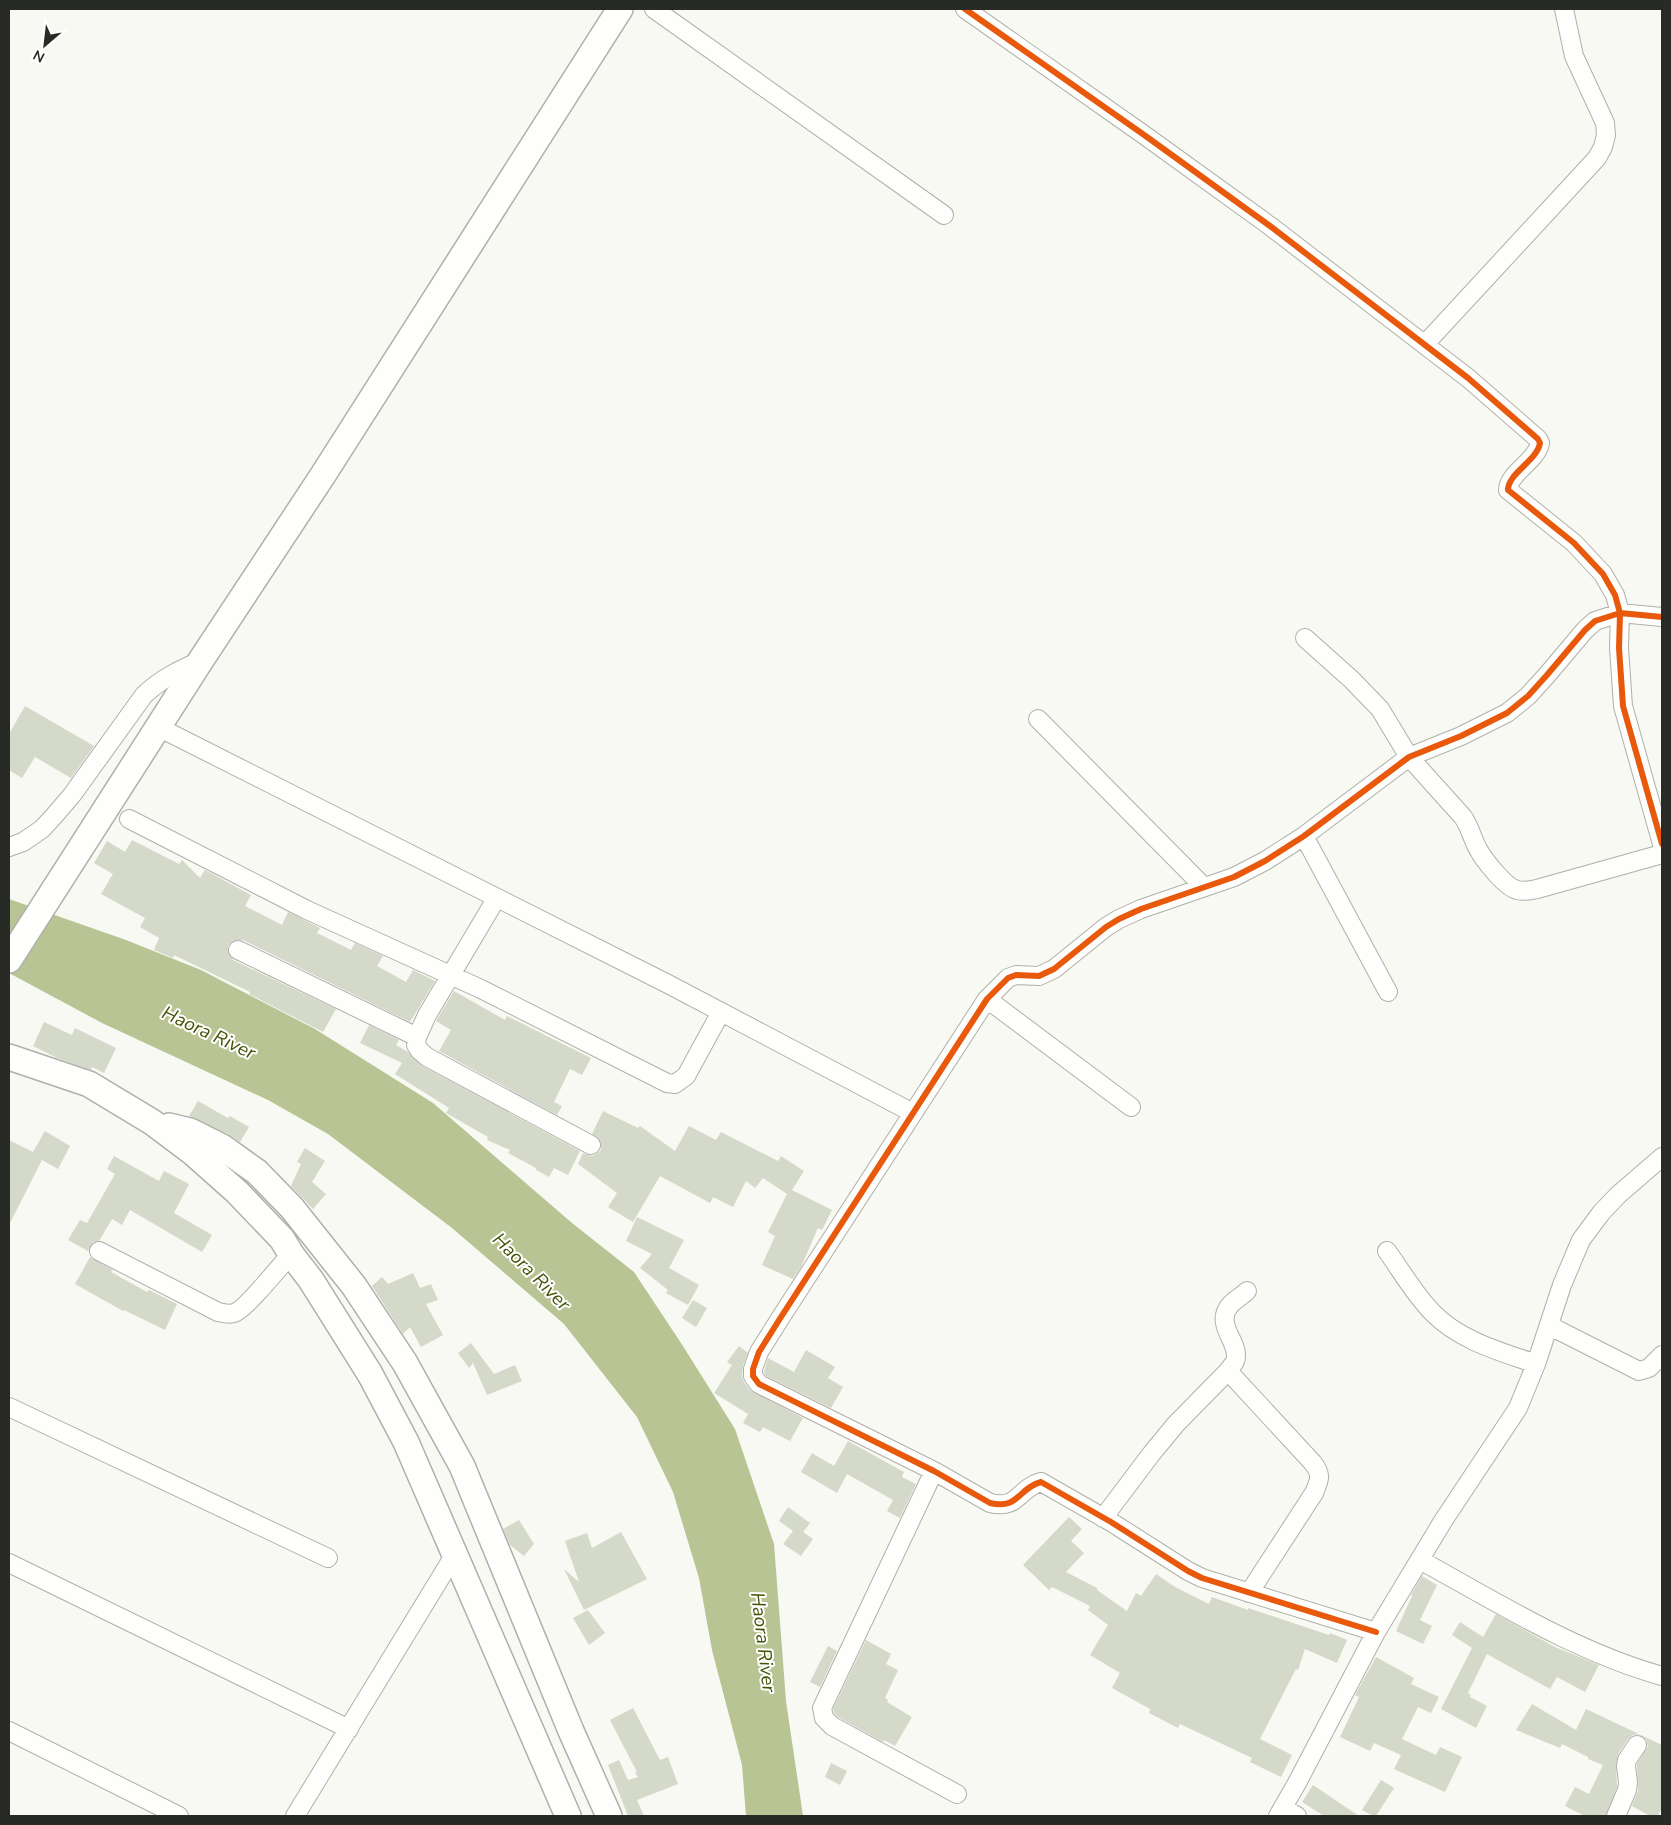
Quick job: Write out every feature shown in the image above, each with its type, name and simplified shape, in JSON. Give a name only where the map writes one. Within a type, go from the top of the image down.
[{"type":"street","points":[[9,960],[200,660],[323,475],[620,9]]},
{"type":"street","points":[[654,9],[944,215]]},
{"type":"street","points":[[964,9],[1209,182],[1425,344],[1468,378],[1538,439],[1540,443],[1537,451],[1509,483],[1508,490],[1574,543],[1603,574],[1615,595],[1620,613],[1619,648],[1623,706],[1662,844]]},
{"type":"street","points":[[1425,344],[1597,158],[1603,147],[1606,135],[1605,123],[1574,56],[1564,9]]},
{"type":"street","points":[[1376,1632],[1202,1578],[1041,1482],[1032,1484],[1009,1504],[990,1503],[934,1471],[759,1384],[753,1376],[755,1361],[987,999],[1008,978],[1016,975],[1039,976],[1054,969],[1119,920],[1142,909],[1252,868],[1304,836],[1409,757],[1461,736],[1507,713],[1528,696],[1595,621],[1620,613],[1662,617]]},
{"type":"street","points":[[1305,638],[1352,680],[1380,709],[1409,757],[1463,817],[1470,827],[1481,854],[1508,886],[1523,891],[1537,889],[1662,854]]},
{"type":"street","points":[[9,847],[23,842],[42,829],[54,816],[72,795],[144,695],[157,683],[200,660]]},
{"type":"street","points":[[1038,719],[1204,887]]},
{"type":"street","points":[[158,727],[721,1012],[913,1113]]},
{"type":"street","points":[[129,819],[307,910],[450,976],[667,1083],[675,1084],[686,1076],[721,1012]]},
{"type":"street","points":[[1304,836],[1388,992]]},
{"type":"street","points":[[496,899],[427,1015],[417,1037],[416,1045],[427,1057],[592,1145]]},
{"type":"street","points":[[238,950],[417,1037]]},
{"type":"street","points":[[987,999],[1131,1107]]},
{"type":"street","points":[[9,1057],[89,1084],[152,1122],[192,1152],[237,1192],[282,1239],[311,1280],[370,1374],[406,1442],[568,1816]]},
{"type":"street","points":[[152,1122],[190,1131],[222,1147],[257,1172],[292,1208],[354,1286],[405,1363],[462,1466],[571,1731],[609,1816]]},
{"type":"street","points":[[1286,1814],[1376,1632],[1443,1521],[1518,1408],[1550,1326],[1562,1285],[1581,1240],[1601,1213],[1618,1195],[1662,1157]]},
{"type":"street","points":[[100,1251],[218,1312],[226,1314],[234,1313],[244,1307],[291,1254]]},
{"type":"street","points":[[1387,1251],[1434,1315],[1469,1338],[1536,1364]]},
{"type":"street","points":[[1104,1518],[1176,1424],[1228,1371],[1235,1361],[1236,1356],[1225,1324],[1226,1316],[1232,1304],[1247,1292]]},
{"type":"street","points":[[1550,1326],[1639,1371],[1649,1368],[1662,1355]]},
{"type":"street","points":[[1228,1371],[1313,1463],[1319,1472],[1314,1493],[1249,1593]]},
{"type":"street","points":[[9,1407],[328,1558]]},
{"type":"street","points":[[934,1471],[822,1708],[824,1718],[832,1726],[957,1794]]},
{"type":"street","points":[[297,1816],[334,1750],[349,1729],[455,1554]]},
{"type":"street","points":[[1420,1560],[1564,1637],[1614,1661],[1662,1676]]},
{"type":"street","points":[[9,1562],[349,1729]]},
{"type":"street","points":[[9,1731],[179,1816]]},
{"type":"street","points":[[1616,1816],[1627,1790],[1627,1760],[1637,1745]]},
{"type":"water","name":"Haora River","points":[[9,899],[126,940],[201,970],[315,1029],[433,1103],[572,1223],[634,1272],[735,1429],[774,1544],[786,1701],[803,1816],[746,1816],[742,1765],[712,1650],[699,1578],[673,1492],[637,1417],[564,1324],[452,1228],[328,1134],[268,1100],[102,1023],[9,973]]},
{"type":"building","points":[[25,706],[94,746],[71,778],[35,757],[22,778],[9,770],[9,734]]},
{"type":"building","points":[[132,840],[179,864],[182,860],[200,878],[205,870],[251,895],[245,906],[282,925],[288,912],[320,928],[317,933],[351,950],[355,943],[383,956],[377,966],[406,982],[413,970],[435,981],[410,1022],[243,940],[232,942],[228,946],[228,951],[233,960],[336,1009],[323,1032],[249,994],[250,992],[174,955],[173,958],[154,950],[159,938],[140,927],[145,918],[101,894],[113,874],[94,863],[107,841],[125,852]]},
{"type":"building","points":[[454,991],[505,1020],[507,1016],[591,1058],[582,1075],[570,1069],[554,1102],[562,1106],[557,1115],[439,1051],[451,1030],[436,1021]]},
{"type":"building","points":[[44,1022],[72,1035],[75,1028],[116,1048],[104,1073],[92,1067],[91,1070],[57,1058],[33,1046]]},
{"type":"building","points":[[369,1025],[399,1040],[396,1045],[408,1052],[422,1066],[580,1151],[568,1175],[554,1168],[549,1177],[508,1153],[510,1150],[487,1140],[488,1137],[446,1113],[449,1108],[395,1074],[402,1063],[360,1043]]},
{"type":"building","points":[[198,1101],[228,1118],[230,1116],[249,1127],[240,1142],[228,1134],[189,1116]]},
{"type":"building","points":[[603,1111],[638,1128],[640,1126],[675,1151],[689,1126],[716,1140],[721,1132],[778,1161],[781,1156],[804,1171],[792,1190],[832,1210],[822,1230],[818,1228],[801,1267],[793,1279],[762,1265],[775,1236],[768,1232],[787,1194],[763,1178],[755,1188],[746,1181],[733,1207],[713,1197],[710,1203],[660,1176],[633,1222],[608,1207],[617,1193],[578,1164],[583,1153],[592,1156],[601,1150],[600,1140],[592,1134]]},
{"type":"building","points":[[45,1131],[70,1146],[58,1169],[42,1160],[9,1225],[9,1140],[33,1152]]},
{"type":"building","points":[[305,1148],[325,1161],[312,1182],[326,1194],[313,1209],[291,1186],[301,1164],[297,1162]]},
{"type":"building","points":[[114,1156],[159,1181],[164,1171],[189,1184],[174,1213],[212,1235],[202,1252],[130,1210],[122,1225],[112,1219],[99,1241],[93,1242],[88,1251],[68,1240],[80,1220],[87,1223],[115,1174],[107,1169]]},
{"type":"building","points":[[637,1217],[684,1240],[669,1268],[699,1285],[688,1305],[666,1293],[668,1290],[640,1268],[652,1254],[626,1241]]},
{"type":"building","points":[[90,1257],[113,1270],[111,1272],[147,1292],[149,1290],[177,1304],[165,1330],[123,1311],[75,1284]]},
{"type":"building","points":[[413,1273],[420,1288],[431,1284],[438,1300],[426,1304],[443,1335],[421,1347],[410,1327],[403,1334],[372,1286],[382,1277],[388,1284]]},
{"type":"building","points":[[693,1300],[707,1308],[696,1327],[682,1318]]},
{"type":"building","points":[[471,1343],[494,1374],[515,1365],[522,1381],[487,1395],[473,1363],[469,1368],[458,1353]]},
{"type":"building","points":[[739,1346],[748,1353],[743,1366],[742,1376],[750,1390],[803,1418],[790,1441],[763,1427],[760,1432],[743,1423],[748,1414],[714,1393],[732,1365],[727,1362]]},
{"type":"building","points":[[806,1350],[835,1367],[828,1378],[843,1387],[831,1408],[766,1376],[764,1372],[768,1358],[794,1372]]},
{"type":"building","points":[[848,1441],[904,1472],[902,1477],[916,1484],[900,1518],[887,1511],[893,1500],[847,1474],[837,1493],[801,1472],[812,1453],[834,1466]]},
{"type":"building","points":[[788,1507],[810,1523],[803,1532],[813,1539],[801,1556],[783,1544],[793,1531],[779,1521]]},
{"type":"building","points":[[1069,1517],[1082,1529],[1071,1541],[1084,1553],[1066,1572],[1097,1588],[1097,1590],[1127,1611],[1136,1593],[1141,1596],[1156,1574],[1175,1587],[1209,1604],[1212,1597],[1329,1635],[1330,1633],[1347,1640],[1337,1663],[1305,1649],[1298,1670],[1296,1669],[1260,1739],[1292,1755],[1281,1777],[1250,1762],[1252,1758],[1180,1724],[1178,1728],[1149,1713],[1150,1709],[1112,1688],[1120,1673],[1090,1655],[1108,1625],[1088,1610],[1090,1606],[1052,1587],[1049,1590],[1023,1565]]},
{"type":"building","points":[[519,1520],[534,1544],[524,1556],[510,1545],[503,1529]]},
{"type":"building","points":[[621,1532],[647,1579],[584,1610],[564,1569],[579,1582],[565,1541],[587,1533],[592,1548]]},
{"type":"building","points":[[1422,1576],[1437,1585],[1420,1620],[1432,1626],[1423,1644],[1396,1631],[1411,1595]]},
{"type":"building","points":[[588,1610],[605,1633],[589,1645],[573,1618]]},
{"type":"building","points":[[1496,1614],[1555,1647],[1599,1665],[1585,1692],[1557,1677],[1550,1689],[1487,1654],[1468,1693],[1471,1695],[1470,1697],[1487,1706],[1476,1728],[1441,1709],[1472,1648],[1452,1635],[1460,1622],[1483,1637]]},
{"type":"building","points":[[866,1640],[891,1654],[886,1664],[898,1670],[885,1698],[888,1700],[887,1702],[912,1717],[895,1746],[884,1740],[883,1742],[834,1713],[833,1709]]},
{"type":"building","points":[[828,1646],[837,1651],[820,1687],[810,1682]]},
{"type":"building","points":[[1376,1657],[1414,1678],[1411,1684],[1439,1697],[1431,1713],[1418,1707],[1402,1739],[1436,1755],[1440,1747],[1462,1757],[1445,1792],[1394,1769],[1401,1755],[1374,1743],[1370,1751],[1340,1737],[1359,1697],[1355,1695]]},
{"type":"building","points":[[1532,1704],[1576,1730],[1586,1709],[1662,1745],[1662,1808],[1658,1816],[1650,1816],[1632,1806],[1638,1791],[1637,1764],[1648,1746],[1646,1740],[1638,1734],[1628,1739],[1618,1754],[1616,1765],[1617,1787],[1606,1816],[1585,1816],[1565,1806],[1575,1787],[1589,1794],[1603,1765],[1562,1744],[1560,1748],[1516,1730]]},
{"type":"building","points":[[633,1708],[660,1760],[668,1757],[678,1784],[637,1800],[644,1816],[628,1816],[608,1765],[619,1760],[628,1780],[638,1777],[610,1720]]},
{"type":"building","points":[[831,1763],[847,1771],[840,1785],[825,1777]]},
{"type":"building","points":[[1381,1780],[1394,1788],[1376,1816],[1373,1816],[1362,1810]]},
{"type":"building","points":[[1313,1785],[1359,1816],[1324,1816],[1302,1802]]},
{"type":"cycle path","points":[[965,9],[1270,226],[1468,378],[1538,439],[1540,443],[1534,456],[1517,472],[1509,484],[1508,490],[1574,543],[1603,574],[1615,595],[1620,613],[1619,648],[1623,706],[1662,844]]},
{"type":"cycle path","points":[[1376,1632],[1202,1578],[1041,1482],[1033,1485],[1007,1504],[990,1503],[934,1471],[759,1384],[753,1376],[753,1369],[759,1352],[781,1317],[987,999],[1008,978],[1016,975],[1039,976],[1054,969],[1106,927],[1119,919],[1141,909],[1234,877],[1265,861],[1304,836],[1409,757],[1461,736],[1507,713],[1528,696],[1595,621],[1620,613],[1662,617]]}]
